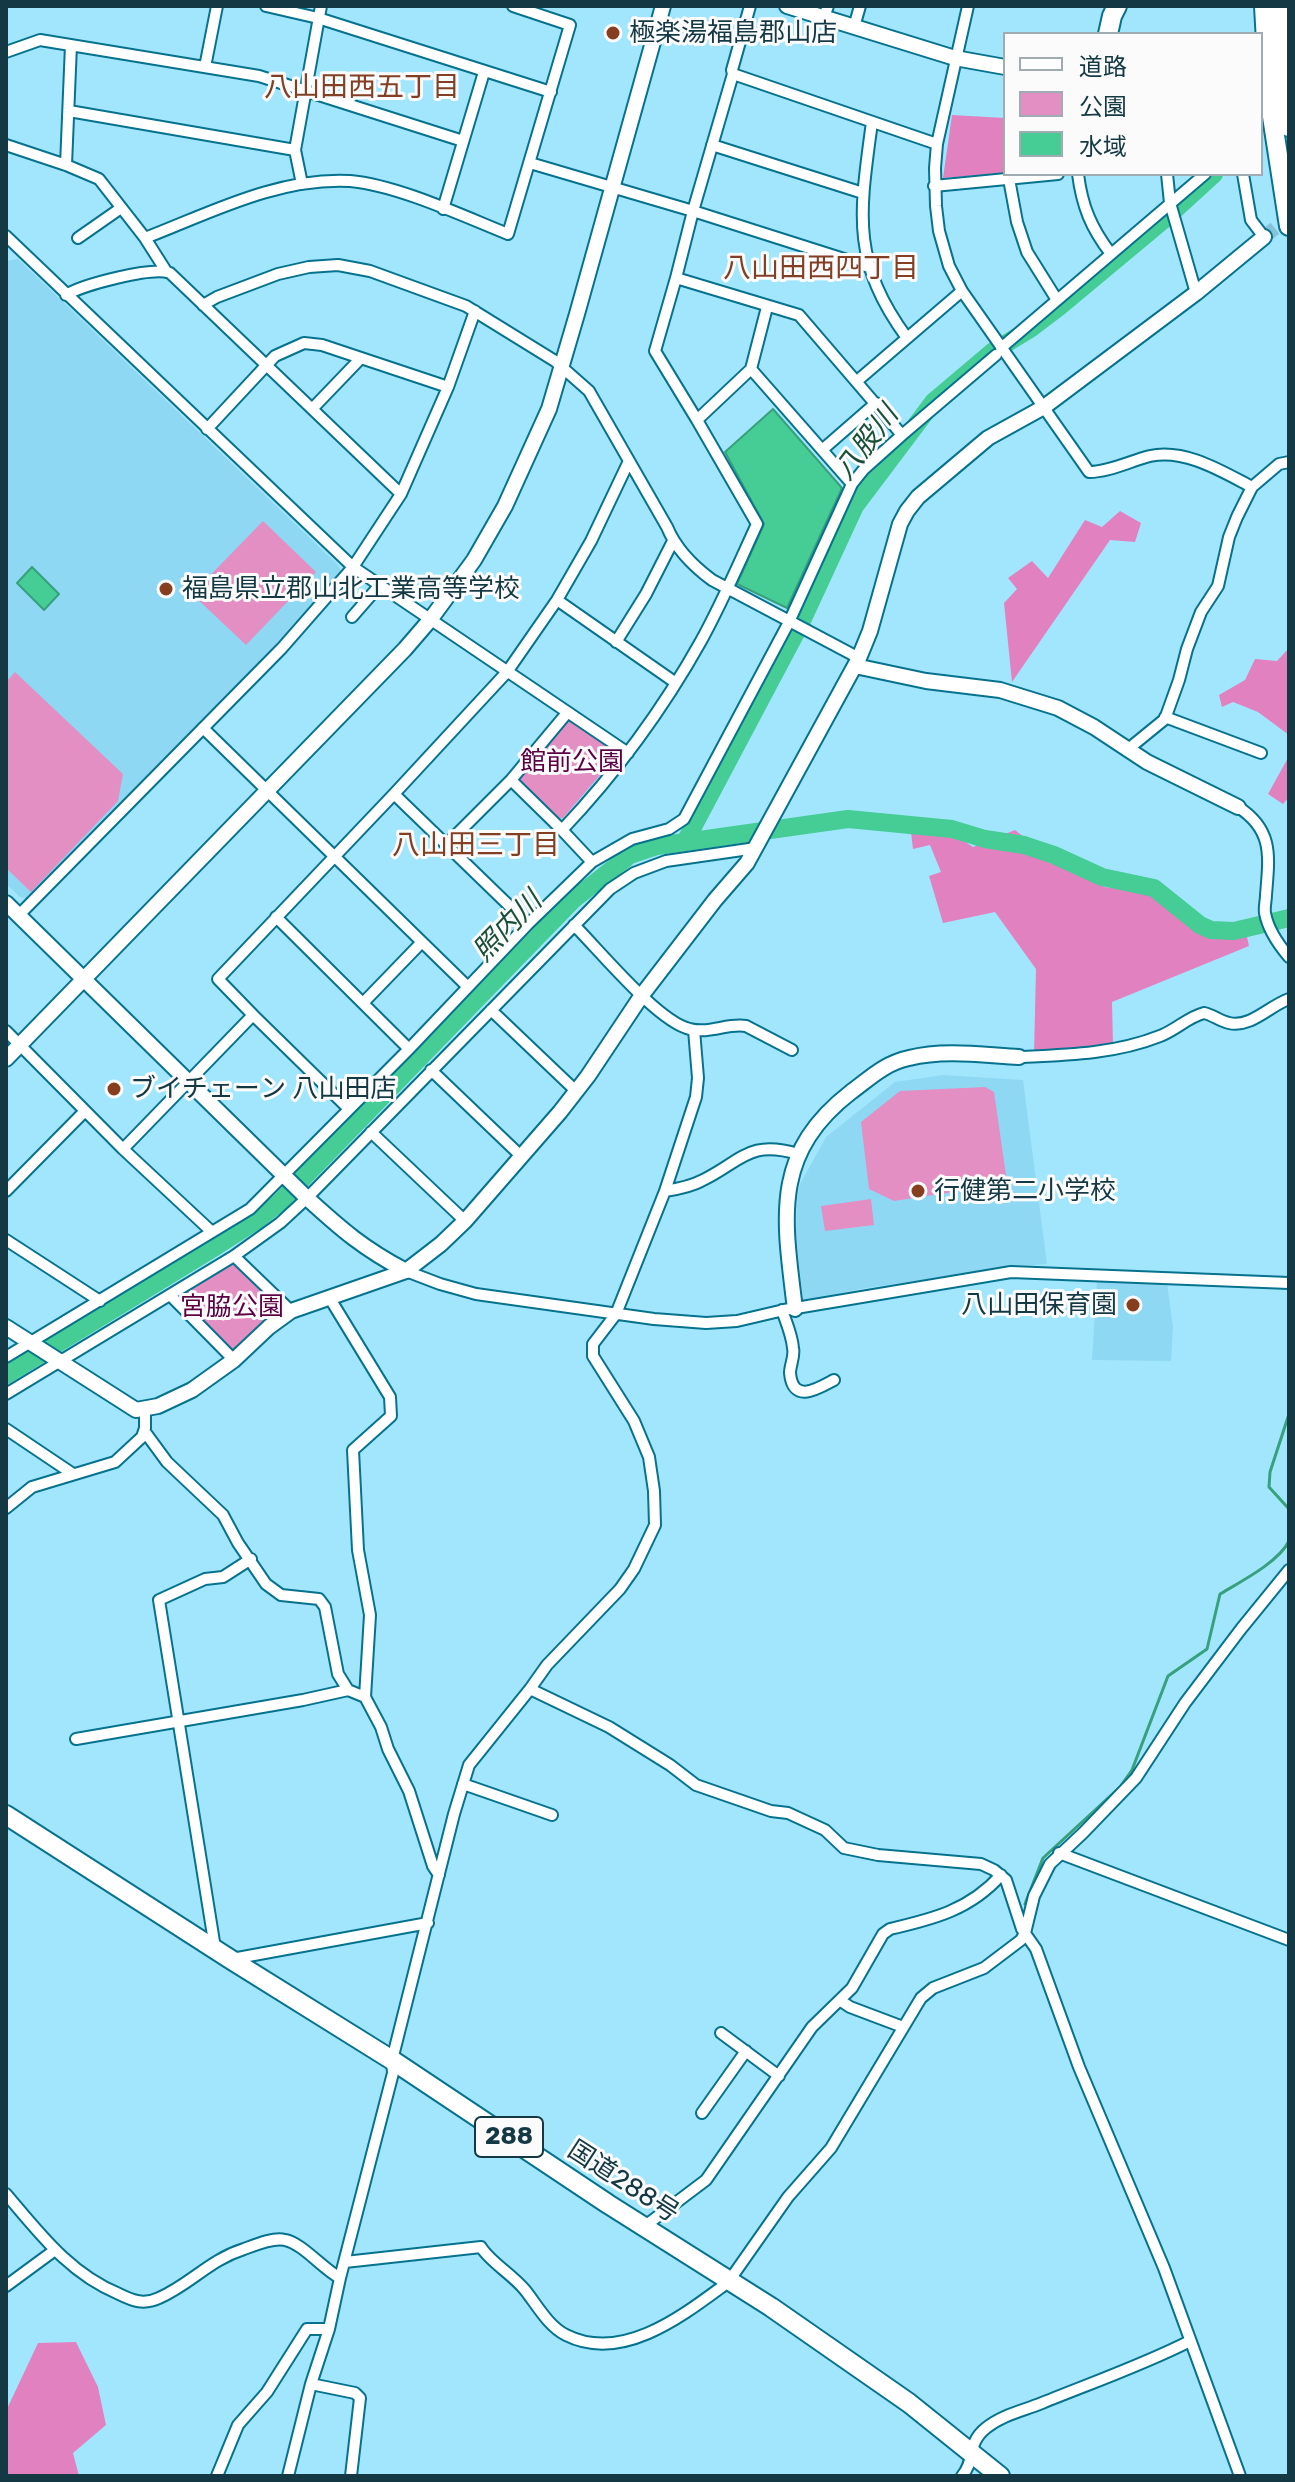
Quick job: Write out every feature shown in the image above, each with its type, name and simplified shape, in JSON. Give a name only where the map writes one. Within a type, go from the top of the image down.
[{"type":"highway","points":[[1108,32],[1117,6]]},
{"type":"highway","points":[[1256,6],[1257,32]]},
{"type":"highway","points":[[1264,6],[1269,97],[1289,226]]},
{"type":"highway","points":[[1278,6],[1289,127]]},
{"type":"highway","points":[[1288,6],[1289,16]]},
{"type":"highway","points":[[1263,99],[1267,136],[1278,161]]},
{"type":"highway","name":"国道288号","points":[[6,1815],[726,2284],[850,2360],[968,2463],[989,2476]]},
{"type":"highway","name":"国道288号","points":[[6,1826],[392,2067]]},
{"type":"highway","name":"国道288号","points":[[968,2463],[1000,2476]]},
{"type":"street","points":[[205,67],[217,6]]},
{"type":"street","points":[[266,6],[318,18],[551,92]]},
{"type":"street","points":[[302,184],[295,150],[321,6]]},
{"type":"street","points":[[145,238],[252,196],[302,184],[352,181],[386,188],[508,234],[570,25],[513,6]]},
{"type":"street","points":[[6,1059],[405,649],[474,560],[505,506],[549,409],[663,6]]},
{"type":"street","points":[[562,830],[628,753],[676,683],[702,640],[757,524],[655,351],[750,6]]},
{"type":"street","points":[[787,6],[826,12],[854,27],[955,58],[1003,67]]},
{"type":"street","points":[[854,27],[860,6]]},
{"type":"street","points":[[968,6],[937,144],[934,186],[944,251],[962,291],[999,351],[1044,407],[1089,472],[1164,454],[1215,468],[1252,487]]},
{"type":"street","points":[[6,52],[40,40],[259,76],[463,141]]},
{"type":"street","points":[[66,165],[71,45]]},
{"type":"street","points":[[443,209],[484,72]]},
{"type":"street","points":[[733,74],[937,144]]},
{"type":"street","points":[[69,111],[295,150]]},
{"type":"street","points":[[872,122],[863,193],[862,238],[880,297],[907,338]]},
{"type":"street","points":[[6,145],[99,179],[145,238],[166,271],[401,494]]},
{"type":"street","points":[[712,145],[863,193]]},
{"type":"street","points":[[530,163],[869,267]]},
{"type":"street","points":[[934,186],[1038,176]]},
{"type":"street","points":[[1078,176],[1087,217],[1111,254]]},
{"type":"street","points":[[1167,176],[1170,203],[1196,293]]},
{"type":"street","points":[[6,1357],[250,1209],[592,862],[632,839],[669,829],[684,819],[789,622],[852,484],[864,469],[1203,176]]},
{"type":"street","points":[[6,1327],[136,1410],[145,1410],[173,1401],[234,1360],[291,1311],[406,1271],[441,1244],[522,1157],[576,1091],[642,995],[747,863],[857,662],[870,631],[891,551],[907,511],[929,487],[988,438],[1044,407],[1196,293],[1264,237],[1251,220],[1243,176]]},
{"type":"street","points":[[1009,179],[1017,222],[1027,252],[1057,300]]},
{"type":"street","points":[[78,238],[121,208]]},
{"type":"street","points":[[9,244],[353,567],[628,753]]},
{"type":"street","points":[[203,305],[278,274],[338,265],[370,271],[475,311],[561,367],[589,391],[673,541],[696,568],[857,662],[926,681],[1000,690],[1058,708],[1094,727],[1127,750],[1238,807],[1264,833],[1268,858],[1265,911],[1277,942],[1289,957]]},
{"type":"street","points":[[66,295],[126,275],[166,271]]},
{"type":"street","points":[[676,278],[799,315],[902,435]]},
{"type":"street","points":[[857,381],[962,291]]},
{"type":"street","points":[[697,420],[751,369],[767,307]]},
{"type":"street","points":[[18,916],[282,648],[353,567],[401,494],[448,387],[475,311]]},
{"type":"street","points":[[207,429],[275,356],[304,343],[322,345],[448,387]]},
{"type":"street","points":[[313,408],[361,358]]},
{"type":"street","points":[[751,369],[852,484]]},
{"type":"street","points":[[822,450],[876,403]]},
{"type":"street","points":[[349,1109],[218,979],[507,672],[557,600],[591,541],[629,461]]},
{"type":"street","points":[[1127,750],[1165,717],[1201,612],[1218,586],[1233,527],[1252,487],[1279,464],[1289,462]]},
{"type":"street","points":[[616,642],[646,594],[673,541]]},
{"type":"street","points":[[352,617],[379,586]]},
{"type":"street","points":[[557,600],[676,683]]},
{"type":"street","points":[[446,845],[511,780],[567,713]]},
{"type":"street","points":[[1165,717],[1261,753]]},
{"type":"street","points":[[203,728],[468,987]]},
{"type":"street","points":[[511,780],[592,862]]},
{"type":"street","points":[[394,794],[528,924]]},
{"type":"street","points":[[6,1394],[234,1256],[280,1223],[610,889],[651,866],[683,858],[756,848]]},
{"type":"street","points":[[6,903],[348,1236],[406,1271],[440,1284],[476,1294],[616,1314],[721,1323],[1011,1272],[1289,1283]]},
{"type":"street","points":[[276,917],[409,1049]]},
{"type":"street","points":[[574,925],[666,1018],[685,1029],[707,1031],[746,1026],[792,1050]]},
{"type":"street","points":[[363,1003],[422,942]]},
{"type":"street","points":[[834,1380],[806,1393],[796,1387],[790,1375],[794,1349],[788,1309],[788,1193],[798,1154],[826,1113],[889,1064],[918,1056],[1083,1054],[1160,1036],[1204,1013],[1226,1023],[1246,1023],[1289,999]]},
{"type":"street","points":[[491,1010],[576,1091]]},
{"type":"street","points":[[123,1149],[253,1015]]},
{"type":"street","points":[[288,2476],[311,2384],[329,2329],[439,1875],[469,1765],[547,1665],[620,1589],[634,1569],[655,1525],[649,1457],[634,1421],[593,1356],[593,1344],[616,1314],[665,1191],[696,1097],[698,1078],[694,1030]]},
{"type":"street","points":[[6,1031],[123,1149],[212,1232]]},
{"type":"street","points":[[431,1070],[522,1157]]},
{"type":"street","points":[[6,1191],[85,1111]]},
{"type":"street","points":[[371,1132],[465,1221]]},
{"type":"street","points":[[665,1191],[701,1181],[751,1151],[782,1149],[798,1154]]},
{"type":"street","points":[[6,1240],[100,1301]]},
{"type":"street","points":[[234,1256],[291,1311]]},
{"type":"street","points":[[170,1295],[234,1360]]},
{"type":"street","points":[[329,1297],[390,1397],[391,1416],[353,1450],[358,1550],[370,1615],[365,1697],[409,1791],[433,1866],[439,1875]]},
{"type":"street","points":[[145,1410],[145,1432],[167,1462],[223,1515],[266,1584],[277,1594],[315,1597],[321,1601],[325,1607],[338,1674],[348,1690]]},
{"type":"street","points":[[6,1429],[73,1474]]},
{"type":"street","points":[[6,1508],[32,1487],[115,1462],[133,1448],[145,1432]]},
{"type":"street","points":[[251,1559],[223,1577],[205,1579],[159,1600],[223,1955],[428,1923]]},
{"type":"street","points":[[345,2262],[481,2247],[486,2256],[524,2289],[561,2331],[588,2342],[626,2340],[649,2333],[695,2307],[726,2284],[788,2197],[831,2148],[925,1993],[984,1968],[1021,1940],[1034,1896],[1050,1864],[1136,1778],[1185,1703],[1289,1570]]},
{"type":"street","points":[[530,1689],[609,1727],[696,1785],[771,1811],[788,1813],[825,1830],[844,1848],[878,1855],[981,1864],[1006,1880],[1025,1933],[1036,1949],[1079,2067],[1164,2268],[1240,2476]]},
{"type":"street","points":[[76,1739],[348,1690],[365,1697]]},
{"type":"street","points":[[463,1784],[552,1815]]},
{"type":"street","points":[[1059,1853],[1289,1940]]},
{"type":"street","points":[[642,2228],[703,2184],[812,2027],[841,2001],[857,1980],[886,1931],[947,1914],[974,1898],[1001,1875]]},
{"type":"street","points":[[841,2001],[903,2027]]},
{"type":"street","points":[[721,2033],[779,2076]]},
{"type":"street","points":[[702,2113],[746,2051]]},
{"type":"street","points":[[6,2194],[55,2250],[89,2280],[140,2302],[153,2301],[171,2292],[223,2257],[279,2239],[292,2242],[340,2278]]},
{"type":"street","points":[[6,2286],[55,2250]]},
{"type":"street","points":[[217,2476],[238,2425],[267,2392],[307,2329],[329,2329]]},
{"type":"street","points":[[968,2463],[975,2439],[1007,2415],[1190,2341]]},
{"type":"street","points":[[311,2384],[355,2393],[360,2398],[351,2476]]},
{"type":"shaded area","points":[[952,115],[1003,118],[1003,173],[943,178]]},
{"type":"shaded area","name":"福島県立郡山北工業高等学校","points":[[18,259],[341,571],[311,608],[28,899],[20,897],[6,884],[6,261]]},
{"type":"shaded area","points":[[1120,511],[1141,523],[1135,542],[1110,540],[1012,682],[1004,603],[1017,589],[1008,578],[1032,561],[1048,578],[1085,520],[1102,527]]},
{"type":"shaded area","points":[[1287,650],[1289,735],[1258,712],[1233,702],[1222,707],[1219,695],[1245,680],[1255,659],[1277,661]]},
{"type":"shaded area","points":[[1289,756],[1289,797],[1283,804],[1268,794]]},
{"type":"shaded area","points":[[1015,830],[1046,855],[1098,879],[1104,887],[1154,892],[1209,926],[1245,928],[1249,946],[1112,1002],[1113,1045],[1034,1054],[1036,969],[995,912],[943,923],[929,876],[941,872],[930,845],[913,849],[911,832],[950,832],[973,847]]},
{"type":"shaded area","name":"行健第二小学校","points":[[943,1075],[1023,1080],[1047,1264],[860,1289],[803,1302],[796,1232],[797,1199],[800,1184],[826,1137],[895,1082]]},
{"type":"shaded area","name":"八山田保育園","points":[[1097,1279],[1167,1283],[1173,1327],[1171,1361],[1092,1360]]},
{"type":"shaded area","points":[[76,2342],[98,2387],[106,2425],[73,2453],[79,2476],[6,2476],[6,2411],[38,2343]]},
{"type":"green space","points":[[263,521],[316,572],[246,645],[192,594]]},
{"type":"green space","points":[[15,672],[123,774],[118,801],[31,892],[6,868],[6,682]]},
{"type":"green space","name":"館前公園","points":[[572,720],[615,752],[614,759],[563,818],[557,819],[520,783],[520,777],[566,722]]},
{"type":"green space","points":[[985,1087],[994,1092],[1006,1175],[1000,1185],[894,1201],[869,1189],[861,1122],[900,1091]]},
{"type":"green space","points":[[871,1199],[874,1225],[825,1231],[821,1206]]},
{"type":"green space","name":"宮脇公園","points":[[234,1264],[281,1311],[235,1351],[180,1300],[180,1295]]},
{"type":"water","points":[[773,409],[842,488],[787,608],[737,584],[764,524],[725,452]]},
{"type":"water","points":[[32,567],[59,594],[44,610],[17,583]]},
{"type":"waterway","name":"八股川","points":[[685,842],[800,625],[855,506],[934,401],[992,352],[1059,307],[1212,176]]},
{"type":"waterway","name":"照内川","points":[[6,1375],[215,1247],[280,1202],[573,900],[630,855],[657,846],[848,819],[952,829],[985,839],[1024,845],[1102,877],[1154,888],[1200,925],[1211,930],[1234,931],[1289,918]]},
{"type":"waterway","points":[[1289,1414],[1270,1472],[1269,1487],[1289,1509]]},
{"type":"waterway","points":[[1025,1904],[1043,1858],[1120,1787],[1132,1770],[1168,1676],[1207,1649],[1220,1594],[1268,1564],[1289,1541]]},
{"type":"tunnel","points":[[1264,237],[1289,217]]},
{"type":"place","name":"極楽湯福島郡山店","points":[[613,33]]},
{"type":"place","name":"福島県立郡山北工業高等学校","points":[[166,589]]},
{"type":"place","name":"ブイチェーン 八山田店","points":[[114,1089]]},
{"type":"place","name":"行健第二小学校","points":[[918,1191]]},
{"type":"place","name":"八山田保育園","points":[[1133,1305]]},
{"type":"district","name":"八山田西五丁目","points":[[362,88]]},
{"type":"district","name":"八山田西四丁目","points":[[821,269]]},
{"type":"district","name":"八山田三丁目","points":[[476,846]]}]
